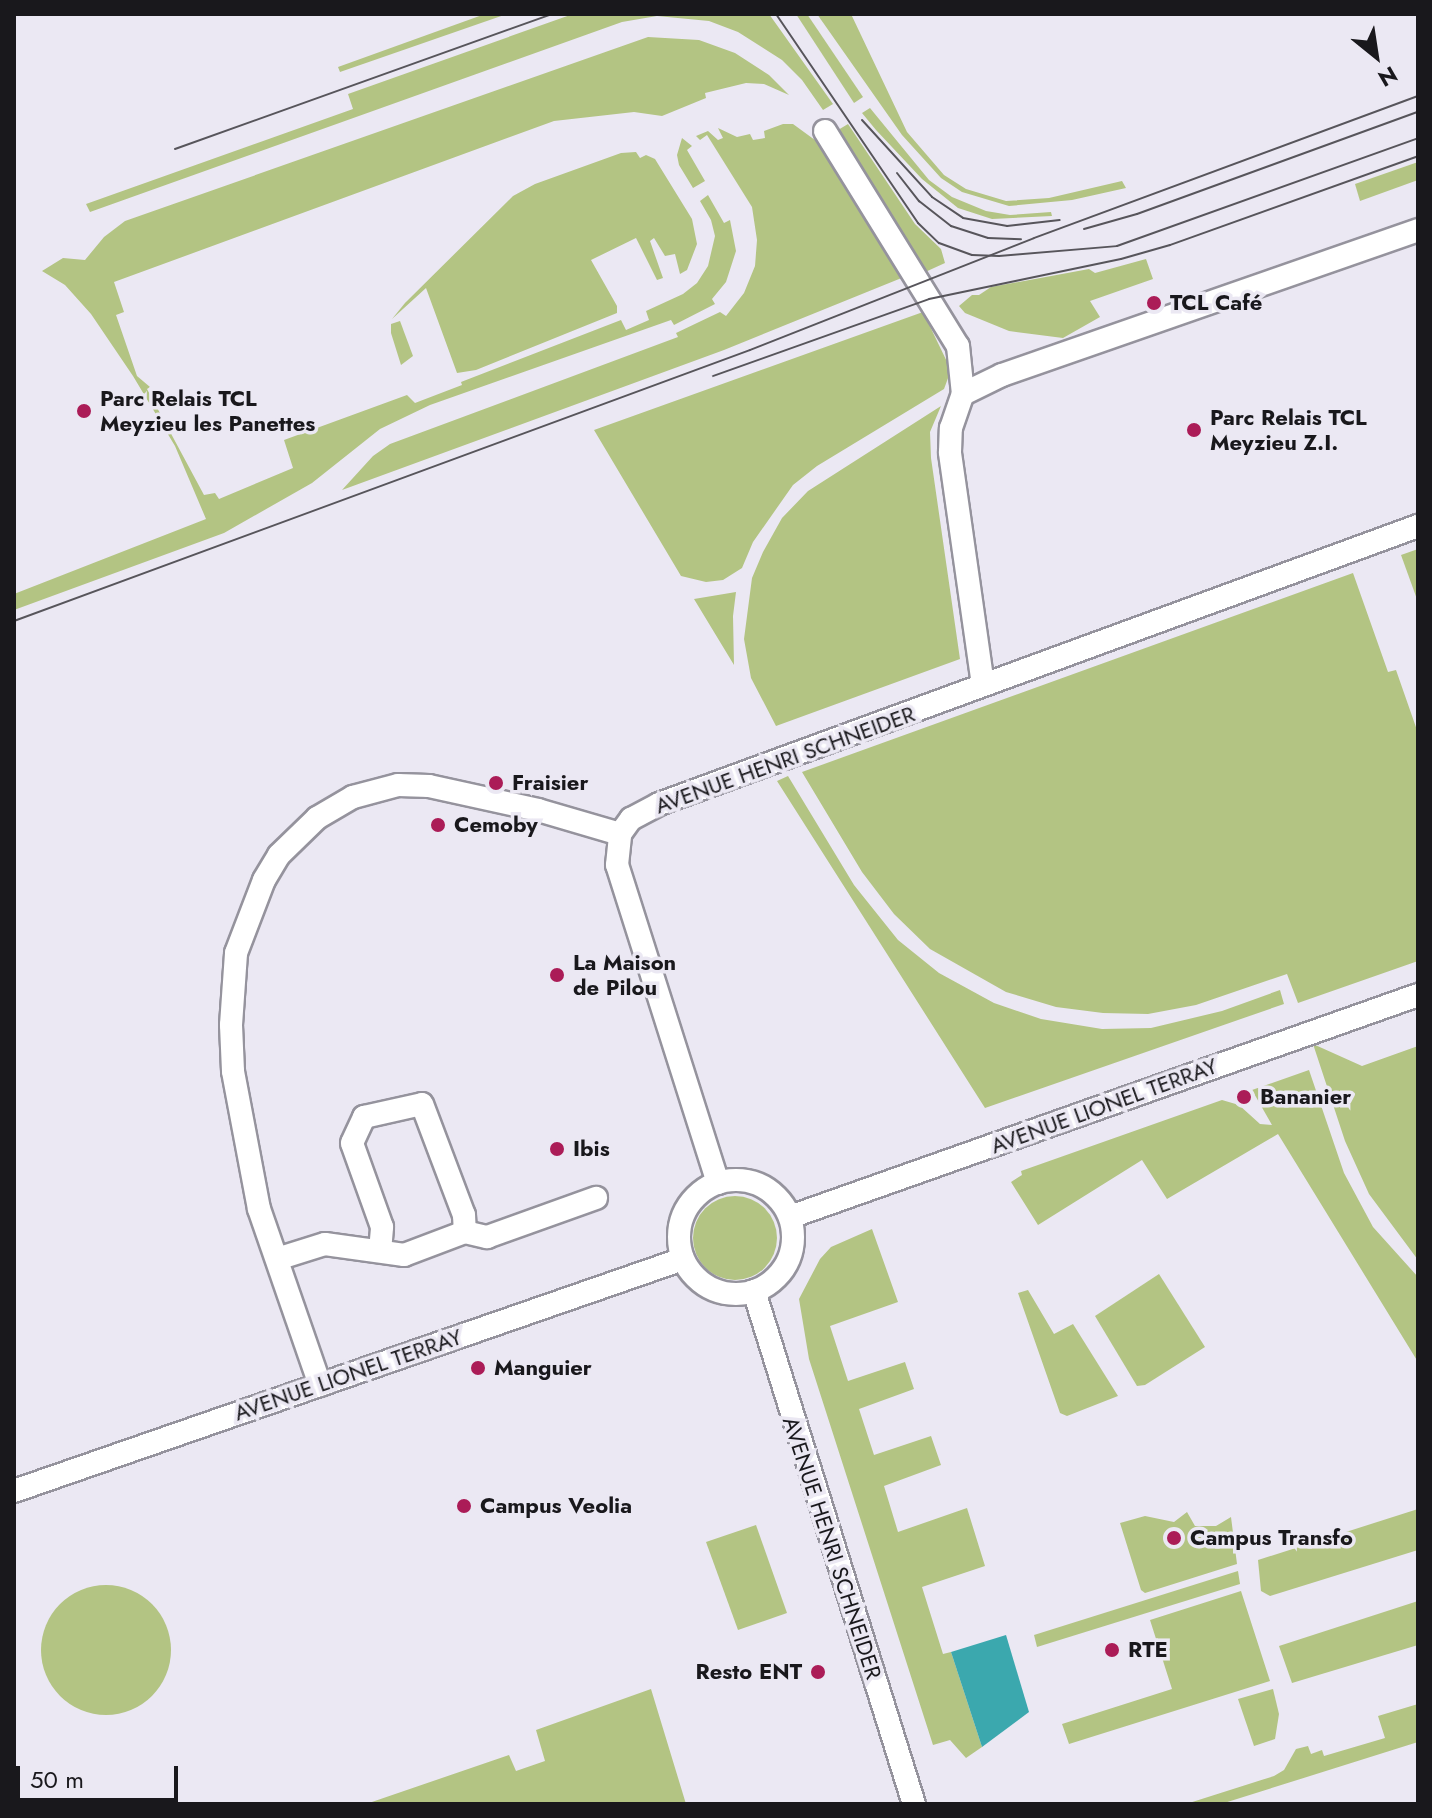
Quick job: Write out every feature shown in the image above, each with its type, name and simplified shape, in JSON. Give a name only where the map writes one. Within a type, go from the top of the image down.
[{"type":"street","points":[[825,131],[958,346],[963,394],[951,428],[950,452],[983,685]]},
{"type":"street","points":[[963,394],[1002,375],[1418,230]]},
{"type":"street","name":"AVENUE HENRI SCHNEIDER","points":[[620,834],[631,819],[659,804],[1418,526]]},
{"type":"street","points":[[320,1385],[259,1209],[240,1119],[231,1025],[236,953],[247,917],[279,855],[317,818],[353,797],[398,785],[429,786],[620,834],[617,865],[718,1183]]},
{"type":"street","name":"AVENUE LIONEL TERRAY","points":[[790,1217],[1418,995]]},
{"type":"street","points":[[380,1251],[382,1227],[352,1143],[364,1117],[422,1104],[464,1215],[465,1232]]},
{"type":"street","points":[[737,1180],[754,1183],[775,1196],[790,1217],[793,1236],[790,1254],[776,1277],[754,1291],[736,1294],[711,1288],[691,1273],[683,1259],[678,1240],[681,1221],[697,1195],[718,1183],[737,1180]]},
{"type":"street","points":[[277,1259],[325,1244],[404,1255],[465,1232],[487,1237],[596,1198]]},
{"type":"street","name":"AVENUE LIONEL TERRAY","points":[[14,1491],[683,1259]]},
{"type":"street","name":"AVENUE HENRI SCHNEIDER","points":[[754,1291],[914,1804]]},
{"type":"green space","points":[[485,14],[507,14],[340,72],[338,67]]},
{"type":"green space","points":[[573,14],[769,14],[833,104],[823,110],[802,80],[782,60],[738,32],[709,21],[657,16],[622,22],[90,212],[86,204],[353,109],[348,94]]},
{"type":"green space","points":[[796,14],[807,14],[863,97],[854,103]]},
{"type":"green space","points":[[817,14],[851,14],[907,132],[944,175],[966,189],[1006,201],[1049,198],[1122,181],[1126,188],[1072,200],[1009,206],[962,192],[941,178],[902,135]]},
{"type":"green space","points":[[648,37],[699,40],[735,53],[769,75],[789,95],[764,84],[746,83],[705,93],[706,98],[662,116],[634,112],[554,121],[114,282],[124,312],[116,315],[137,376],[150,387],[147,389],[204,495],[215,493],[219,499],[293,468],[284,440],[407,395],[415,403],[621,320],[626,330],[649,320],[646,311],[683,294],[697,283],[708,266],[715,236],[711,220],[700,201],[708,195],[724,223],[730,220],[736,251],[726,282],[712,299],[715,304],[674,325],[671,320],[430,405],[380,429],[312,483],[224,533],[14,610],[14,594],[206,519],[175,446],[133,376],[91,314],[65,285],[42,271],[63,258],[85,260],[104,237],[125,221]]},
{"type":"green space","points":[[870,108],[929,180],[952,197],[986,211],[1010,215],[1051,212],[1052,216],[992,219],[958,208],[922,179],[876,130],[862,113]]},
{"type":"green space","points":[[793,124],[819,143],[904,277],[724,350],[342,490],[373,456],[390,444],[678,337],[676,333],[720,312],[726,316],[744,293],[755,266],[757,240],[752,207],[707,135],[700,140],[696,136],[708,131],[718,140],[723,138],[718,128],[737,137],[750,134],[753,140],[765,138],[764,131]]},
{"type":"green space","points":[[848,124],[915,224],[941,249],[945,263],[923,273],[838,130]]},
{"type":"green space","points":[[682,138],[692,146],[687,150],[705,181],[693,188],[679,165],[677,155]]},
{"type":"green space","points":[[636,152],[640,158],[646,155],[655,159],[692,219],[697,244],[687,270],[680,274],[675,254],[665,256],[654,238],[650,241],[663,278],[657,280],[636,238],[591,260],[617,306],[617,313],[476,370],[457,373],[426,288],[392,319],[513,196],[535,184],[621,153]]},
{"type":"green space","points":[[1418,162],[1418,180],[1360,201],[1355,184]]},
{"type":"green space","points":[[1146,259],[1153,279],[1090,301],[1100,317],[1063,338],[1009,331],[965,313],[959,306],[972,295],[979,295],[991,287],[1089,269],[1095,273]]},
{"type":"green space","points":[[923,312],[951,370],[944,389],[817,466],[793,485],[753,542],[742,568],[723,580],[706,582],[681,576],[594,430]]},
{"type":"green space","points":[[400,321],[413,356],[401,365],[391,333],[391,324]]},
{"type":"green space","points":[[941,406],[930,432],[931,458],[960,659],[776,726],[751,678],[744,639],[752,578],[763,552],[782,518],[808,491]]},
{"type":"green space","points":[[1418,549],[1418,602],[1401,555]]},
{"type":"green space","points":[[1353,573],[1388,672],[1396,670],[1418,733],[1418,961],[1298,1003],[1287,974],[1196,1005],[1148,1014],[1103,1013],[1056,1007],[1006,992],[930,949],[894,914],[862,872],[802,772]]},
{"type":"green space","points":[[736,592],[733,616],[734,665],[694,599]]},
{"type":"green space","points":[[788,776],[854,885],[898,940],[939,973],[994,1003],[1041,1019],[1102,1029],[1151,1028],[1222,1011],[1280,990],[1284,1004],[985,1108],[777,781]]},
{"type":"green space","points":[[1313,1044],[1362,1066],[1418,1046],[1418,1260],[1369,1194],[1345,1141]]},
{"type":"green space","points":[[1309,1070],[1344,1173],[1373,1227],[1418,1277],[1418,1362],[1278,1134],[1167,1199],[1142,1160],[1038,1225],[1011,1182],[1022,1175],[1021,1171],[1222,1100],[1239,1105],[1260,1124],[1272,1125],[1252,1090]]},
{"type":"green space","points":[[735,1196],[751,1199],[765,1208],[774,1222],[777,1238],[774,1254],[765,1268],[751,1277],[735,1280],[719,1277],[705,1268],[696,1254],[693,1238],[696,1222],[705,1208],[719,1199]]},
{"type":"green space","points":[[872,1229],[898,1302],[830,1326],[848,1381],[905,1362],[914,1389],[859,1409],[874,1455],[931,1436],[941,1465],[884,1486],[898,1532],[967,1508],[985,1566],[922,1587],[943,1654],[951,1652],[982,1747],[966,1758],[950,1740],[933,1745],[809,1359],[799,1299],[820,1259],[831,1247]]},
{"type":"green space","points":[[1159,1274],[1205,1347],[1145,1385],[1137,1386],[1095,1316]]},
{"type":"green space","points":[[1028,1290],[1054,1334],[1073,1324],[1118,1396],[1067,1416],[1060,1413],[1018,1293]]},
{"type":"green space","points":[[1418,1509],[1418,1550],[1270,1596],[1261,1591],[1258,1560]]},
{"type":"green space","points":[[1187,1512],[1195,1526],[1216,1526],[1231,1517],[1237,1564],[1145,1593],[1141,1590],[1120,1523],[1145,1516],[1174,1522]]},
{"type":"green space","points":[[756,1525],[787,1613],[738,1630],[706,1542]]},
{"type":"green space","points":[[1238,1571],[1240,1584],[1037,1647],[1034,1635]]},
{"type":"green space","points":[[106,1585],[131,1590],[152,1604],[166,1625],[171,1650],[166,1675],[152,1696],[131,1710],[106,1715],[81,1710],[60,1696],[46,1675],[41,1650],[46,1625],[60,1604],[81,1590]]},
{"type":"green space","points":[[1241,1591],[1270,1681],[1069,1744],[1062,1724],[1172,1689],[1150,1620]]},
{"type":"green space","points":[[1418,1601],[1418,1645],[1292,1683],[1279,1646]]},
{"type":"green space","points":[[651,1689],[686,1804],[366,1804],[509,1755],[516,1771],[545,1761],[536,1730]]},
{"type":"green space","points":[[1273,1689],[1279,1714],[1275,1739],[1254,1746],[1238,1699]]},
{"type":"green space","points":[[1418,1704],[1418,1742],[1221,1804],[1186,1804],[1274,1776],[1284,1770],[1296,1749],[1308,1746],[1311,1754],[1322,1750],[1324,1756],[1385,1738],[1378,1716]]},
{"type":"water","points":[[1006,1635],[1029,1712],[982,1747],[951,1652]]},
{"type":"tram line","points":[[175,149],[553,14]]},
{"type":"tram line","points":[[776,14],[918,223],[939,243],[972,255],[999,256],[1117,246],[1418,138]]},
{"type":"tram line","points":[[14,621],[750,350],[1034,238],[1418,96]]},
{"type":"tram line","points":[[1084,229],[1137,214],[1418,112]]},
{"type":"tram line","points":[[862,120],[932,197],[963,218],[1007,226],[1060,220]]},
{"type":"tram line","points":[[713,376],[929,299],[1121,259],[1170,245],[1418,156]]},
{"type":"tram line","points":[[897,173],[919,201],[951,226],[988,238],[1021,239]]},
{"type":"place","name":"TCL Café","points":[[1154,303]]},
{"type":"place","name":"Parc Relais TCL Meyzieu les Panettes","points":[[84,411]]},
{"type":"place","name":"Parc Relais TCL Meyzieu Z.I.","points":[[1194,430]]},
{"type":"place","name":"Fraisier","points":[[496,783]]},
{"type":"place","name":"Cemoby","points":[[438,825]]},
{"type":"place","name":"La Maison de Pilou","points":[[557,975]]},
{"type":"place","name":"Bananier","points":[[1244,1097]]},
{"type":"place","name":"Ibis","points":[[557,1149]]},
{"type":"place","name":"Manguier","points":[[478,1368]]},
{"type":"place","name":"Campus Veolia","points":[[464,1506]]},
{"type":"place","name":"Campus Transfo","points":[[1174,1538]]},
{"type":"place","name":"RTE","points":[[1112,1650]]},
{"type":"place","name":"Resto ENT","points":[[818,1672]]}]
